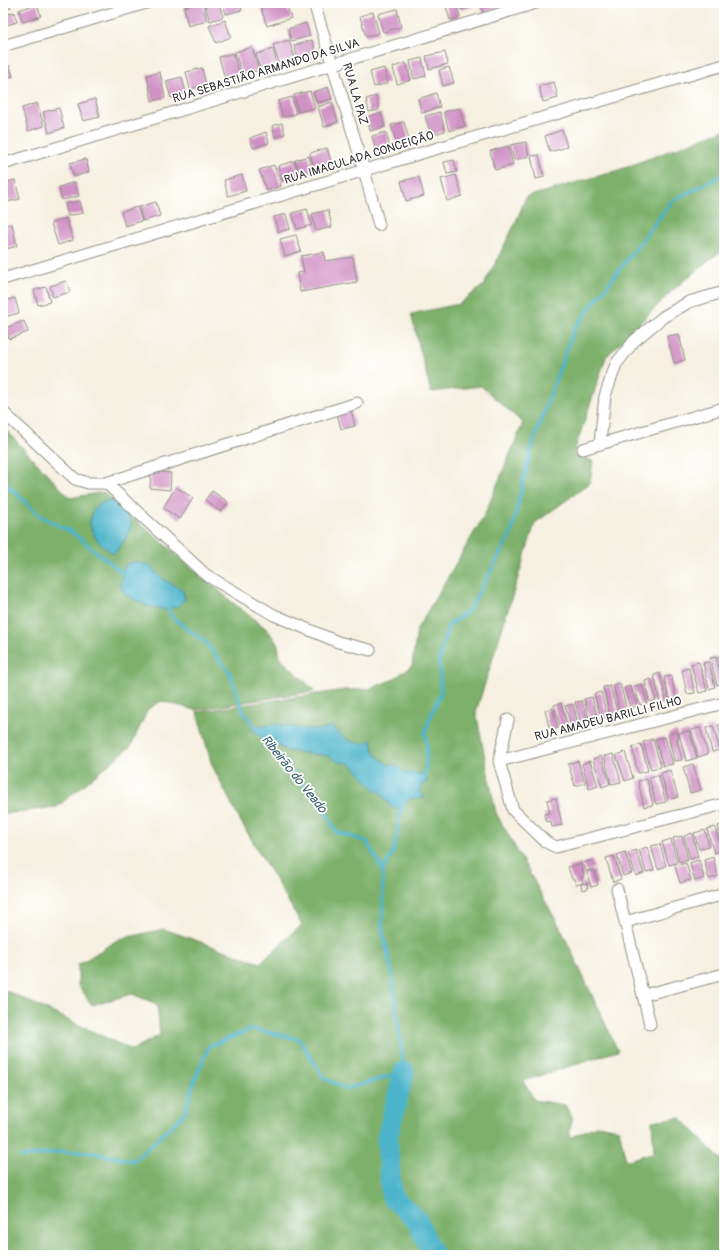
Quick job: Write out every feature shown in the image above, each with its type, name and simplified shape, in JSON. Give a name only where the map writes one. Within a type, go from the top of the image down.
[{"type":"street","points":[[3,46],[146,3]]},
{"type":"street","name":"RUA LA PAZ","points":[[314,3],[364,170],[378,225]]},
{"type":"street","name":"RUA SEBASTIÃO ARMANDO DA SILVA","points":[[3,164],[536,3]]},
{"type":"street","name":"RUA IMACULADA CONCEIÇÃO","points":[[3,279],[364,170],[724,65]]},
{"type":"street","points":[[600,443],[605,396],[616,364],[634,342],[663,317],[689,302],[724,292]]},
{"type":"street","points":[[3,412],[75,479],[88,483],[106,483],[357,403]]},
{"type":"street","points":[[583,449],[724,408]]},
{"type":"street","points":[[106,483],[206,576],[274,615],[338,642],[370,650]]},
{"type":"street","name":"RUA AMADEU BARILLI FILHO","points":[[499,761],[724,703]]},
{"type":"street","points":[[508,720],[499,761],[513,810],[546,842],[556,847],[724,804]]},
{"type":"street","points":[[617,889],[644,994],[650,1024]]},
{"type":"street","points":[[625,922],[724,894]]},
{"type":"street","points":[[644,994],[724,974]]},
{"type":"green space","points":[[724,130],[724,250],[711,258],[673,290],[606,357],[573,455],[593,461],[590,483],[535,523],[476,712],[496,813],[562,931],[618,1051],[523,1081],[534,1100],[565,1105],[572,1117],[569,1138],[598,1125],[619,1129],[626,1161],[654,1152],[652,1121],[680,1117],[719,1158],[724,1159],[724,1255],[3,1255],[3,989],[132,1050],[160,1035],[157,1004],[132,994],[92,1005],[78,985],[78,965],[119,939],[164,929],[260,963],[302,925],[237,815],[212,765],[197,712],[344,690],[368,689],[392,680],[412,666],[417,629],[484,516],[523,423],[481,386],[431,392],[411,314],[459,304],[484,285],[515,224],[526,197],[616,171]]},
{"type":"green space","points":[[3,427],[70,498],[103,492],[237,606],[268,630],[278,645],[280,658],[315,691],[196,710],[161,701],[148,709],[131,746],[57,807],[3,814]]},
{"type":"water","points":[[116,501],[126,513],[132,525],[125,540],[114,554],[99,542],[93,533],[90,523],[93,510],[103,502]]},
{"type":"water","points":[[136,562],[149,565],[163,579],[183,590],[185,599],[178,606],[165,610],[147,606],[127,596],[121,587],[121,578],[125,564]]},
{"type":"water","points":[[276,724],[296,728],[312,729],[320,729],[331,726],[345,738],[355,743],[366,742],[372,739],[373,749],[376,755],[389,765],[396,765],[407,774],[412,772],[416,774],[423,773],[428,781],[422,785],[419,791],[424,798],[410,799],[401,808],[392,808],[381,793],[375,790],[354,767],[348,763],[337,762],[329,756],[288,751],[264,738],[250,728]]},
{"type":"building","points":[[3,3],[9,3],[11,8],[3,10]]},
{"type":"building","points":[[203,3],[207,21],[188,26],[184,7]]},
{"type":"building","points":[[219,3],[223,17],[210,21],[205,6]]},
{"type":"building","points":[[223,3],[240,3],[242,10],[226,14]]},
{"type":"building","points":[[278,3],[286,3],[291,18],[267,26],[261,8]]},
{"type":"building","points":[[445,3],[456,3],[460,17],[450,20]]},
{"type":"building","points":[[459,3],[474,3],[475,6],[461,10]]},
{"type":"building","points":[[480,3],[496,3],[498,8],[483,13]]},
{"type":"building","points":[[37,4],[41,16],[23,22],[19,10]]},
{"type":"building","points":[[397,9],[401,27],[383,32],[378,14]]},
{"type":"building","points":[[14,12],[17,22],[4,26],[3,16]]},
{"type":"building","points":[[373,12],[379,33],[366,37],[360,16]]},
{"type":"building","points":[[225,20],[231,37],[216,43],[209,26]]},
{"type":"building","points":[[306,23],[310,36],[291,41],[288,29]]},
{"type":"building","points":[[289,40],[295,58],[279,63],[273,45]]},
{"type":"building","points":[[312,40],[317,56],[299,62],[294,45]]},
{"type":"building","points":[[252,47],[259,70],[242,75],[235,52]]},
{"type":"building","points":[[273,49],[277,64],[260,69],[256,54]]},
{"type":"building","points":[[445,52],[448,64],[429,69],[426,56]]},
{"type":"building","points":[[233,53],[240,75],[225,79],[219,57]]},
{"type":"building","points":[[422,58],[426,76],[414,79],[410,61]]},
{"type":"building","points":[[406,63],[411,80],[397,84],[393,67]]},
{"type":"building","points":[[9,65],[13,76],[3,79],[3,67]]},
{"type":"building","points":[[449,67],[454,83],[443,86],[439,70]]},
{"type":"building","points":[[202,68],[206,85],[190,89],[186,72]]},
{"type":"building","points":[[384,68],[388,83],[374,87],[370,72]]},
{"type":"building","points":[[160,72],[165,98],[152,101],[147,75]]},
{"type":"building","points":[[182,77],[186,93],[171,98],[166,81]]},
{"type":"building","points":[[554,82],[558,98],[543,102],[539,86]]},
{"type":"building","points":[[328,87],[332,99],[317,103],[313,92]]},
{"type":"building","points":[[310,91],[315,108],[298,112],[294,95]]},
{"type":"building","points":[[436,93],[440,107],[422,113],[418,99]]},
{"type":"building","points":[[376,96],[379,110],[369,112],[366,99]]},
{"type":"building","points":[[292,97],[296,114],[283,117],[278,101]]},
{"type":"building","points":[[95,99],[100,117],[83,121],[78,104]]},
{"type":"building","points":[[332,102],[338,122],[324,127],[318,107]]},
{"type":"building","points":[[37,103],[44,126],[28,131],[22,108]]},
{"type":"building","points":[[59,108],[64,128],[49,133],[43,112]]},
{"type":"building","points":[[459,108],[465,126],[449,131],[444,112]]},
{"type":"building","points":[[440,112],[445,131],[431,135],[425,116]]},
{"type":"building","points":[[381,113],[385,127],[370,131],[367,117]]},
{"type":"building","points":[[404,122],[410,143],[397,146],[391,125]]},
{"type":"building","points":[[282,123],[285,134],[275,137],[272,126]]},
{"type":"building","points":[[562,130],[567,147],[550,152],[545,136]]},
{"type":"building","points":[[266,132],[269,143],[253,148],[250,138]]},
{"type":"building","points":[[386,132],[391,151],[377,155],[372,136]]},
{"type":"building","points":[[526,142],[529,156],[514,160],[510,145]]},
{"type":"building","points":[[508,146],[513,165],[495,170],[490,151]]},
{"type":"building","points":[[327,148],[332,166],[315,171],[310,153]]},
{"type":"building","points":[[539,155],[544,177],[536,179],[531,156]]},
{"type":"building","points":[[309,156],[313,170],[300,175],[295,160]]},
{"type":"building","points":[[86,159],[89,172],[74,177],[70,163]]},
{"type":"building","points":[[454,160],[457,172],[447,174],[444,162]]},
{"type":"building","points":[[294,161],[299,176],[282,181],[278,166]]},
{"type":"building","points":[[274,165],[281,186],[267,191],[259,170]]},
{"type":"building","points":[[242,175],[246,191],[228,196],[224,180]]},
{"type":"building","points":[[456,175],[462,196],[447,201],[441,179]]},
{"type":"building","points":[[419,177],[424,196],[406,201],[401,181]]},
{"type":"building","points":[[15,180],[20,199],[7,202],[3,183]]},
{"type":"building","points":[[75,182],[79,196],[62,200],[59,187]]},
{"type":"building","points":[[80,201],[83,213],[68,216],[65,204]]},
{"type":"building","points":[[156,202],[160,216],[143,221],[139,207]]},
{"type":"building","points":[[137,207],[142,221],[125,226],[121,212]]},
{"type":"building","points":[[307,209],[312,225],[297,229],[292,213]]},
{"type":"building","points":[[328,210],[332,227],[316,231],[312,214]]},
{"type":"building","points":[[286,214],[290,229],[278,232],[274,217]]},
{"type":"building","points":[[66,218],[73,240],[58,245],[51,223]]},
{"type":"building","points":[[12,224],[17,246],[3,250],[3,226]]},
{"type":"building","points":[[296,235],[301,251],[285,256],[280,239]]},
{"type":"building","points":[[324,252],[325,261],[353,257],[357,282],[300,292],[297,273],[304,272],[301,256]]},
{"type":"building","points":[[66,281],[70,292],[53,297],[50,286]]},
{"type":"building","points":[[46,287],[50,302],[38,305],[34,290]]},
{"type":"building","points":[[15,298],[19,313],[4,317],[3,301]]},
{"type":"building","points":[[24,321],[28,332],[9,339],[5,328]]},
{"type":"building","points":[[679,334],[685,360],[674,363],[667,336]]},
{"type":"building","points":[[351,410],[355,426],[341,429],[337,414]]},
{"type":"building","points":[[151,471],[171,473],[170,490],[150,488]]},
{"type":"building","points":[[176,487],[193,498],[180,519],[163,508]]},
{"type":"building","points":[[212,491],[228,502],[221,512],[205,500]]},
{"type":"building","points":[[724,655],[724,679],[723,679],[718,656]]},
{"type":"building","points":[[716,657],[723,683],[717,685],[710,658]]},
{"type":"building","points":[[699,662],[707,691],[699,693],[691,664]]},
{"type":"building","points":[[709,662],[715,687],[709,689],[703,663]]},
{"type":"building","points":[[689,668],[695,693],[687,694],[682,670]]},
{"type":"building","points":[[660,673],[666,701],[660,703],[654,675]]},
{"type":"building","points":[[671,676],[676,697],[669,699],[664,677]]},
{"type":"building","points":[[651,679],[656,700],[649,702],[645,681]]},
{"type":"building","points":[[620,683],[627,711],[620,713],[613,685]]},
{"type":"building","points":[[642,684],[647,703],[640,705],[634,686]]},
{"type":"building","points":[[610,686],[618,714],[610,716],[603,687]]},
{"type":"building","points":[[631,686],[637,706],[630,708],[624,688]]},
{"type":"building","points":[[601,692],[607,717],[601,719],[594,694]]},
{"type":"building","points":[[592,697],[598,720],[590,722],[584,699]]},
{"type":"building","points":[[582,701],[588,722],[581,724],[575,702]]},
{"type":"building","points":[[561,703],[568,727],[561,729],[554,705]]},
{"type":"building","points":[[573,704],[578,724],[571,726],[565,706]]},
{"type":"building","points":[[553,708],[558,728],[550,731],[545,710]]},
{"type":"building","points":[[724,724],[724,743],[723,743],[718,725]]},
{"type":"building","points":[[713,726],[720,750],[712,752],[706,728]]},
{"type":"building","points":[[700,728],[708,754],[698,757],[691,730]]},
{"type":"building","points":[[677,731],[679,739],[677,740],[682,760],[674,761],[668,734]]},
{"type":"building","points":[[689,731],[697,758],[686,761],[679,733]]},
{"type":"building","points":[[665,737],[673,764],[663,766],[655,739]]},
{"type":"building","points":[[653,739],[661,767],[651,769],[643,742]]},
{"type":"building","points":[[641,744],[648,771],[638,773],[632,747]]},
{"type":"building","points":[[625,752],[633,778],[625,781],[616,755]]},
{"type":"building","points":[[613,754],[621,782],[611,784],[604,756]]},
{"type":"building","points":[[601,756],[610,784],[602,787],[593,759]]},
{"type":"building","points":[[578,761],[585,783],[575,786],[568,764]]},
{"type":"building","points":[[590,761],[598,786],[589,789],[582,764]]},
{"type":"building","points":[[693,764],[701,790],[690,793],[683,767]]},
{"type":"building","points":[[670,770],[678,797],[668,800],[661,773]]},
{"type":"building","points":[[658,775],[666,802],[656,804],[649,777]]},
{"type":"building","points":[[647,779],[653,805],[644,807],[638,781]]},
{"type":"building","points":[[556,798],[562,825],[552,827],[551,821],[546,822],[544,814],[550,813],[547,800]]},
{"type":"building","points":[[724,824],[724,847],[718,826]]},
{"type":"building","points":[[715,827],[722,851],[714,853],[707,829]]},
{"type":"building","points":[[705,830],[709,846],[699,849],[694,833]]},
{"type":"building","points":[[692,833],[698,857],[690,859],[684,836]]},
{"type":"building","points":[[682,836],[688,860],[679,862],[673,838]]},
{"type":"building","points":[[671,839],[677,863],[669,865],[662,842]]},
{"type":"building","points":[[660,844],[666,866],[658,869],[651,846]]},
{"type":"building","points":[[647,847],[654,870],[646,872],[639,850]]},
{"type":"building","points":[[636,850],[644,873],[636,876],[628,853]]},
{"type":"building","points":[[625,852],[632,873],[623,876],[617,855]]},
{"type":"building","points":[[614,856],[621,879],[613,882],[606,858]]},
{"type":"building","points":[[713,857],[718,876],[709,879],[704,860]]},
{"type":"building","points":[[592,860],[594,868],[586,871],[583,863]]},
{"type":"building","points":[[699,860],[704,878],[695,881],[690,863]]},
{"type":"building","points":[[686,863],[691,880],[680,883],[675,866]]},
{"type":"building","points":[[581,864],[584,876],[581,877],[583,883],[576,885],[574,879],[572,879],[568,867]]},
{"type":"building","points":[[594,870],[598,885],[591,887],[587,872]]},
{"type":"building","points":[[587,883],[588,889],[582,890],[581,884]]},
{"type":"building","points":[[724,934],[724,947],[720,935]]},
{"type":"waterway","points":[[423,779],[425,776],[427,747],[425,733],[441,692],[439,660],[448,626],[469,610],[511,534],[531,448],[574,329],[672,201],[724,174]]},
{"type":"waterway","name":"Ribeirão do Veado","points":[[3,481],[40,516],[72,532],[125,575]]},
{"type":"waterway","name":"Ribeirão do Veado","points":[[21,1157],[61,1152],[88,1152],[134,1161],[184,1114],[194,1082],[209,1046],[252,1029],[299,1039],[323,1077],[346,1089],[404,1072],[391,967],[382,928],[383,870],[366,841],[336,832],[323,806],[274,752],[244,713],[230,673],[205,642],[172,617],[167,606]]},
{"type":"waterway","points":[[383,870],[394,850],[401,808],[403,805]]},
{"type":"waterway","name":"Ribeirão do Veado","points":[[404,1072],[387,1138],[392,1197],[417,1220],[433,1255]]}]
